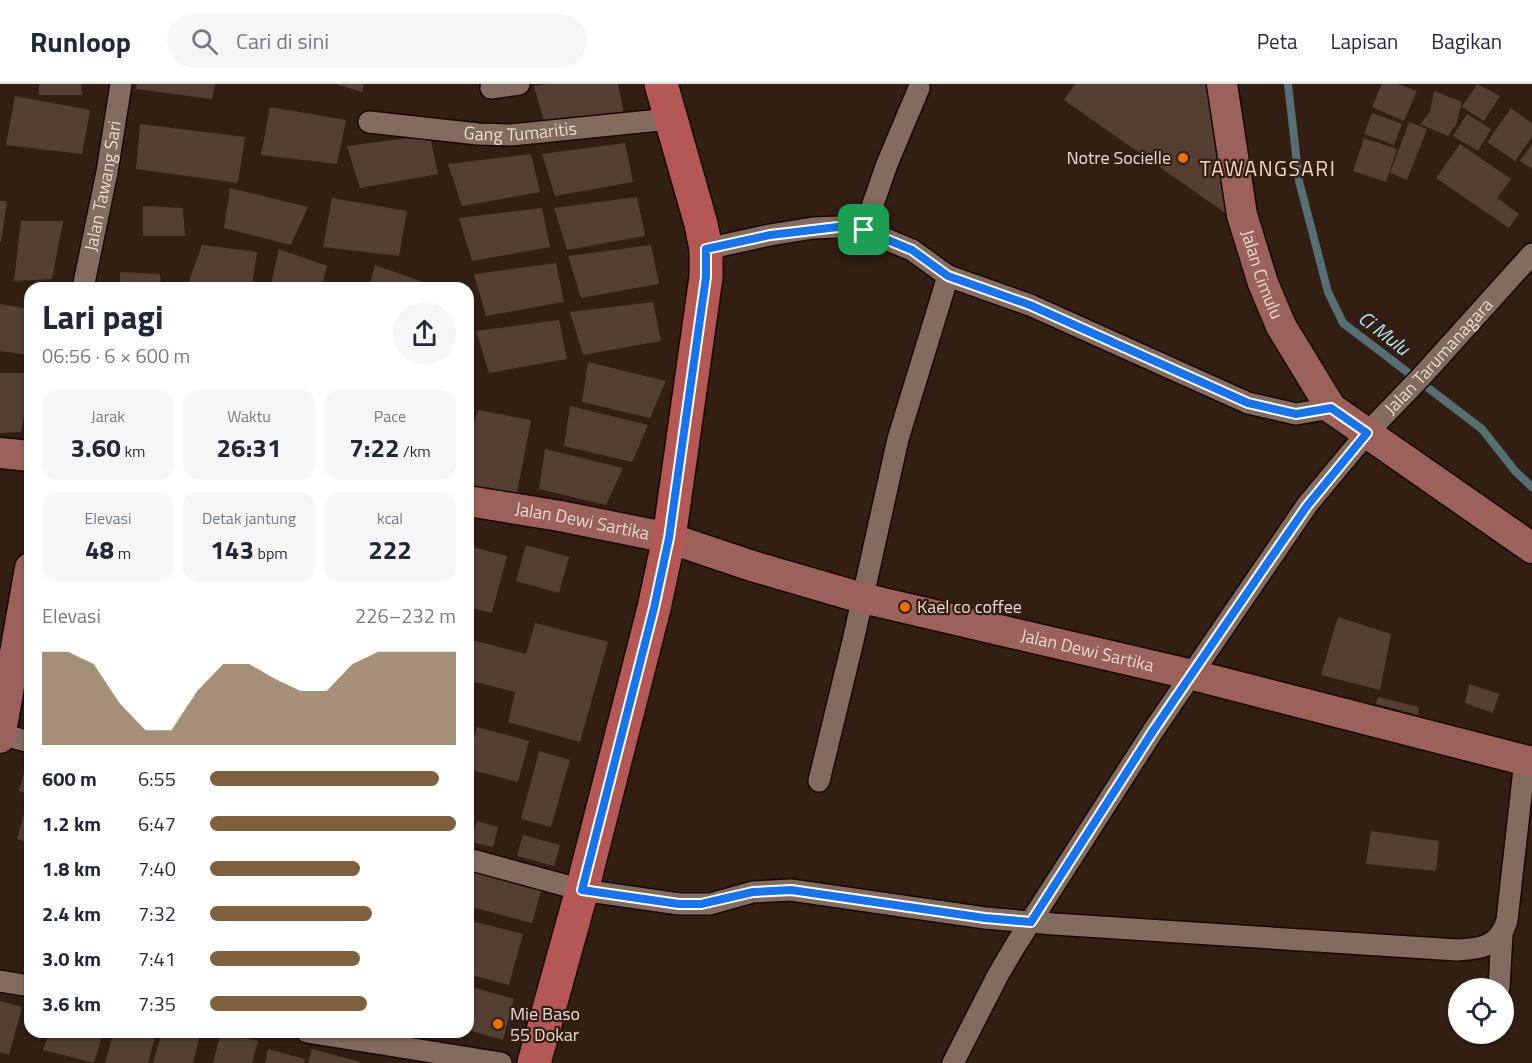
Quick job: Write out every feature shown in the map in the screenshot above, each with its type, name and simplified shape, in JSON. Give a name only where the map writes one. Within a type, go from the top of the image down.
[{"type":"main road","points":[[534,1063],[582,890],[654,608],[669,538],[706,277],[706,249],[701,224],[661,84]]},
{"type":"street","name":"Jalan Tawang Sari","points":[[84,282],[121,84]]},
{"type":"street","points":[[491,88],[519,84]]},
{"type":"street","name":"Jalan Cimulu","points":[[1222,84],[1242,215],[1263,283],[1281,326],[1331,408],[1532,548]]},
{"type":"street","points":[[864,230],[887,164],[919,87]]},
{"type":"street","name":"Gang Tumaritis","points":[[369,122],[478,134],[512,135],[670,119]]},
{"type":"street","points":[[706,249],[813,228],[838,227],[864,230],[912,250],[948,276],[1030,305],[1248,403],[1296,414],[1331,408]]},
{"type":"street","name":"Jalan Tarumanagara","points":[[953,1063],[998,975],[1031,922],[1153,731],[1307,506],[1367,433],[1422,376],[1532,254]]},
{"type":"street","points":[[819,781],[898,439],[948,276]]},
{"type":"street","points":[[0,453],[24,455]]},
{"type":"street","name":"Jalan Dewi Sartika","points":[[474,502],[560,516],[669,538],[752,566],[862,598],[1193,675],[1528,761]]},
{"type":"street","points":[[24,602],[0,736],[24,741]]},
{"type":"street","points":[[1500,978],[1502,934],[1509,908],[1528,761]]},
{"type":"street","points":[[474,861],[582,890],[679,904],[701,904],[753,892],[791,890],[985,918],[1457,950],[1476,950],[1487,946],[1502,934]]},
{"type":"street","points":[[0,981],[24,985]]},
{"type":"street","points":[[345,1038],[501,1063]]},
{"type":"building","points":[[39,84],[81,84],[82,95],[39,95]]},
{"type":"building","points":[[137,84],[215,84],[212,99],[136,89]]},
{"type":"building","points":[[336,84],[364,84],[362,92]]},
{"type":"building","points":[[618,84],[624,114],[546,128],[534,86]]},
{"type":"building","name":"Notre Socielle","points":[[1075,84],[1205,84],[1231,217],[1064,100]]},
{"type":"building","points":[[1382,84],[1398,84],[1417,91],[1404,121],[1372,107]]},
{"type":"building","points":[[1477,84],[1500,96],[1484,121],[1462,107]]},
{"type":"building","points":[[1434,91],[1462,102],[1456,125],[1448,136],[1420,124],[1430,112]]},
{"type":"building","points":[[15,96],[90,110],[82,154],[6,145]]},
{"type":"building","points":[[270,107],[346,120],[337,164],[261,155]]},
{"type":"building","points":[[1511,108],[1532,123],[1532,137],[1515,161],[1487,142]]},
{"type":"building","points":[[1372,113],[1402,124],[1394,145],[1364,134]]},
{"type":"building","points":[[1467,114],[1491,129],[1478,151],[1453,136]]},
{"type":"building","points":[[1409,122],[1427,129],[1407,180],[1390,173]]},
{"type":"building","points":[[140,124],[245,137],[238,183],[136,169]]},
{"type":"building","points":[[430,135],[438,174],[360,188],[347,146]]},
{"type":"building","points":[[1364,138],[1397,149],[1386,182],[1353,171]]},
{"type":"building","points":[[625,143],[633,182],[555,196],[542,154]]},
{"type":"building","points":[[1460,144],[1511,179],[1497,198],[1519,214],[1509,228],[1436,178]]},
{"type":"building","points":[[1532,144],[1532,169],[1520,161]]},
{"type":"building","points":[[531,154],[540,192],[462,206],[448,164]]},
{"type":"building","points":[[230,188],[308,207],[291,245],[224,228]]},
{"type":"building","points":[[637,197],[645,236],[567,250],[554,208]]},
{"type":"building","points":[[332,198],[407,211],[399,256],[323,247]]},
{"type":"building","points":[[0,201],[7,201],[1,242],[0,242]]},
{"type":"building","points":[[143,206],[183,208],[185,236],[143,236]]},
{"type":"building","points":[[542,208],[550,247],[472,261],[459,218]]},
{"type":"building","points":[[21,221],[63,221],[52,279],[14,281]]},
{"type":"building","points":[[202,245],[257,252],[253,282],[189,282]]},
{"type":"building","points":[[651,245],[659,284],[581,298],[568,256]]},
{"type":"building","points":[[279,249],[327,266],[323,282],[271,282]]},
{"type":"building","points":[[556,263],[564,302],[486,316],[474,274]]},
{"type":"building","points":[[375,265],[423,282],[371,282]]},
{"type":"building","points":[[120,272],[160,274],[161,282],[120,282]]},
{"type":"building","points":[[653,302],[661,341],[583,355],[570,312]]},
{"type":"building","points":[[0,304],[24,308],[24,354],[0,351]]},
{"type":"building","points":[[559,320],[567,359],[489,373],[476,331]]},
{"type":"building","points":[[588,362],[666,381],[650,418],[582,402]]},
{"type":"building","points":[[0,373],[24,373],[24,416],[21,432],[0,433]]},
{"type":"building","points":[[570,406],[648,425],[632,462],[564,446]]},
{"type":"building","points":[[478,410],[531,420],[516,498],[474,491],[474,424]]},
{"type":"building","points":[[545,449],[623,468],[606,505],[539,489]]},
{"type":"building","points":[[526,545],[569,557],[559,593],[516,581]]},
{"type":"building","points":[[474,548],[507,556],[492,613],[474,608]]},
{"type":"building","points":[[1338,617],[1391,634],[1380,690],[1321,675]]},
{"type":"building","points":[[535,623],[608,642],[580,742],[508,722],[515,692],[474,682],[474,641],[526,654]]},
{"type":"building","points":[[1469,684],[1499,694],[1493,713],[1465,703]]},
{"type":"building","points":[[1378,697],[1419,707],[1418,715],[1376,704]]},
{"type":"building","points":[[477,727],[529,741],[518,782],[474,771],[474,738]]},
{"type":"building","points":[[539,751],[570,760],[551,827],[521,819]]},
{"type":"building","points":[[24,774],[24,792],[19,791]]},
{"type":"building","points":[[24,815],[24,841],[17,839]]},
{"type":"building","points":[[477,821],[498,827],[493,847],[474,843]]},
{"type":"building","points":[[1371,831],[1439,841],[1436,871],[1366,864]]},
{"type":"building","points":[[523,835],[560,845],[554,866],[517,856]]},
{"type":"building","points":[[474,870],[542,888],[532,923],[474,908]]},
{"type":"building","points":[[474,922],[523,934],[509,985],[474,976]]},
{"type":"building","points":[[474,988],[514,999],[503,1040],[474,1032]]},
{"type":"building","points":[[0,1001],[22,1007],[9,1055],[0,1052]]},
{"type":"building","points":[[47,1038],[101,1038],[94,1063],[43,1050]]},
{"type":"building","points":[[112,1038],[155,1038],[148,1063],[105,1063]]},
{"type":"building","points":[[160,1038],[199,1038],[193,1063],[153,1063]]},
{"type":"building","points":[[219,1038],[246,1038],[258,1041],[252,1063],[213,1063]]},
{"type":"building","points":[[268,1049],[305,1059],[304,1063],[265,1063]]},
{"type":"building","points":[[312,1049],[360,1062],[360,1063],[308,1063]]},
{"type":"waterway","name":"Ci Mulu","points":[[1288,84],[1299,181],[1328,292],[1343,323],[1482,429],[1515,471],[1532,487]]},
{"type":"place","name":"Notre Socielle","points":[[1183,158]]},
{"type":"place","name":"Kael co coffee","points":[[905,607]]},
{"type":"place","name":"Mie Baso 55 Dokar","points":[[498,1024]]},
{"type":"district","name":"TAWANGSARI","points":[[1268,169]]},
{"type":"route","points":[[838,227],[864,230],[912,250],[948,276],[1030,305],[1248,403],[1296,414],[1331,408],[1367,433],[1307,506],[1273,555],[1153,731],[1031,922],[985,918],[791,890],[753,892],[710,904],[679,904],[582,890],[654,608],[669,538],[706,277],[706,249],[813,228],[838,227]]}]
